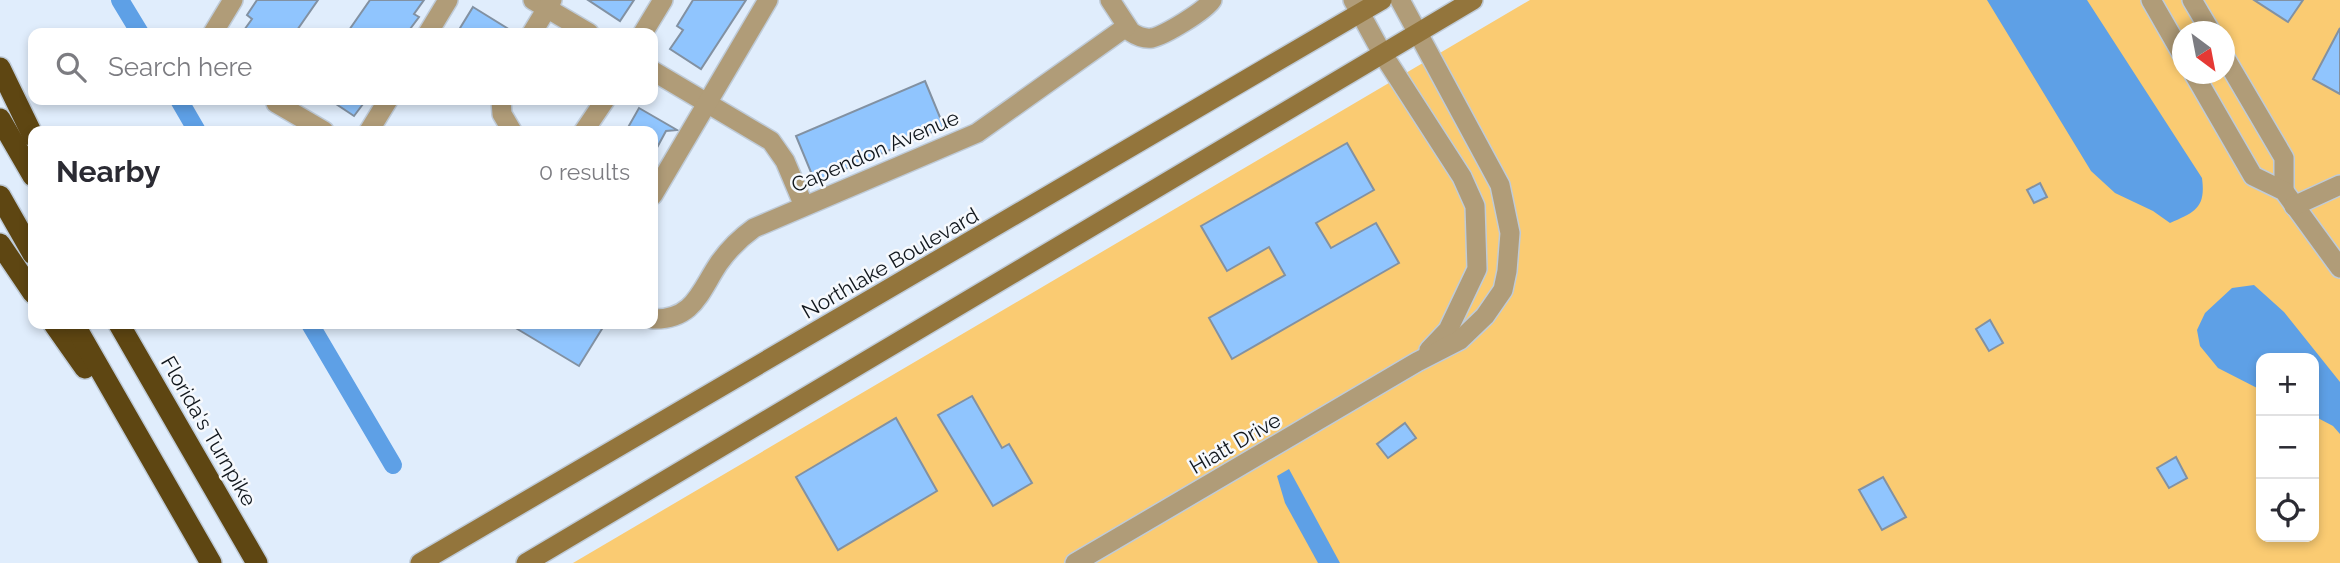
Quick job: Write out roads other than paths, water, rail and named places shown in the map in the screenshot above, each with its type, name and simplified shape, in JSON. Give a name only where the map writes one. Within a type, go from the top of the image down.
[{"type":"highway","points":[[0,68],[28,126]]},
{"type":"highway","points":[[0,119],[28,167]]},
{"type":"highway","points":[[0,196],[28,245]]},
{"type":"highway","points":[[0,244],[28,286]]},
{"type":"highway","points":[[58,329],[159,474]]},
{"type":"highway","points":[[77,329],[211,563]]},
{"type":"highway","name":"Florida's Turnpike","points":[[122,329],[257,563]]},
{"type":"highway","points":[[127,329],[158,391]]},
{"type":"main road","name":"Northlake Boulevard","points":[[420,563],[1357,6],[1382,0]]},
{"type":"main road","points":[[526,563],[1474,0]]},
{"type":"street","points":[[217,28],[233,0]]},
{"type":"street","points":[[431,28],[448,0]]},
{"type":"street","points":[[646,28],[663,0]]},
{"type":"street","points":[[658,187],[768,0]]},
{"type":"street","points":[[1110,0],[1126,27],[1136,36],[1151,38],[1199,12],[1212,0]]},
{"type":"street","name":"Hiatt Drive","points":[[1075,563],[1417,362],[1460,340],[1485,316],[1503,290],[1510,233],[1500,185],[1400,0]]},
{"type":"street","points":[[2151,0],[2172,37]]},
{"type":"street","points":[[2192,0],[2204,21]]},
{"type":"street","points":[[534,28],[544,3],[582,28]]},
{"type":"street","name":"Hiatt Drive","points":[[1357,6],[1382,53],[1462,177],[1475,206],[1477,269],[1448,330],[1417,362]]},
{"type":"street","name":"Capendon Avenue","points":[[658,318],[675,316],[686,309],[702,293],[718,264],[742,237],[762,224],[977,133],[1126,27]]},
{"type":"street","points":[[658,74],[771,141],[785,161],[804,206]]},
{"type":"street","points":[[2235,75],[2284,158],[2289,198]]},
{"type":"street","points":[[2200,84],[2253,176],[2289,198],[2340,268]]},
{"type":"street","points":[[279,105],[315,126]]},
{"type":"street","points":[[372,126],[385,105]]},
{"type":"street","points":[[501,105],[502,114],[509,126]]},
{"type":"street","points":[[587,126],[602,105]]},
{"type":"street","points":[[2289,198],[2340,185]]},
{"type":"water","points":[[1987,0],[2087,0],[2202,178],[2202,196],[2197,208],[2170,223],[2153,211],[2115,193],[2091,171]]},
{"type":"water","points":[[2254,285],[2284,312],[2317,353],[2256,353],[2256,387],[2218,368],[2200,346],[2197,330],[2205,313],[2232,288]]},
{"type":"water","points":[[2319,356],[2340,382],[2340,434],[2333,426],[2319,419]]},
{"type":"water","points":[[1289,469],[1340,563],[1318,563],[1285,503],[1277,476]]},
{"type":"waterway","points":[[120,0],[137,28]]},
{"type":"waterway","points":[[182,105],[194,126]]},
{"type":"waterway","points":[[313,329],[393,465]]}]
